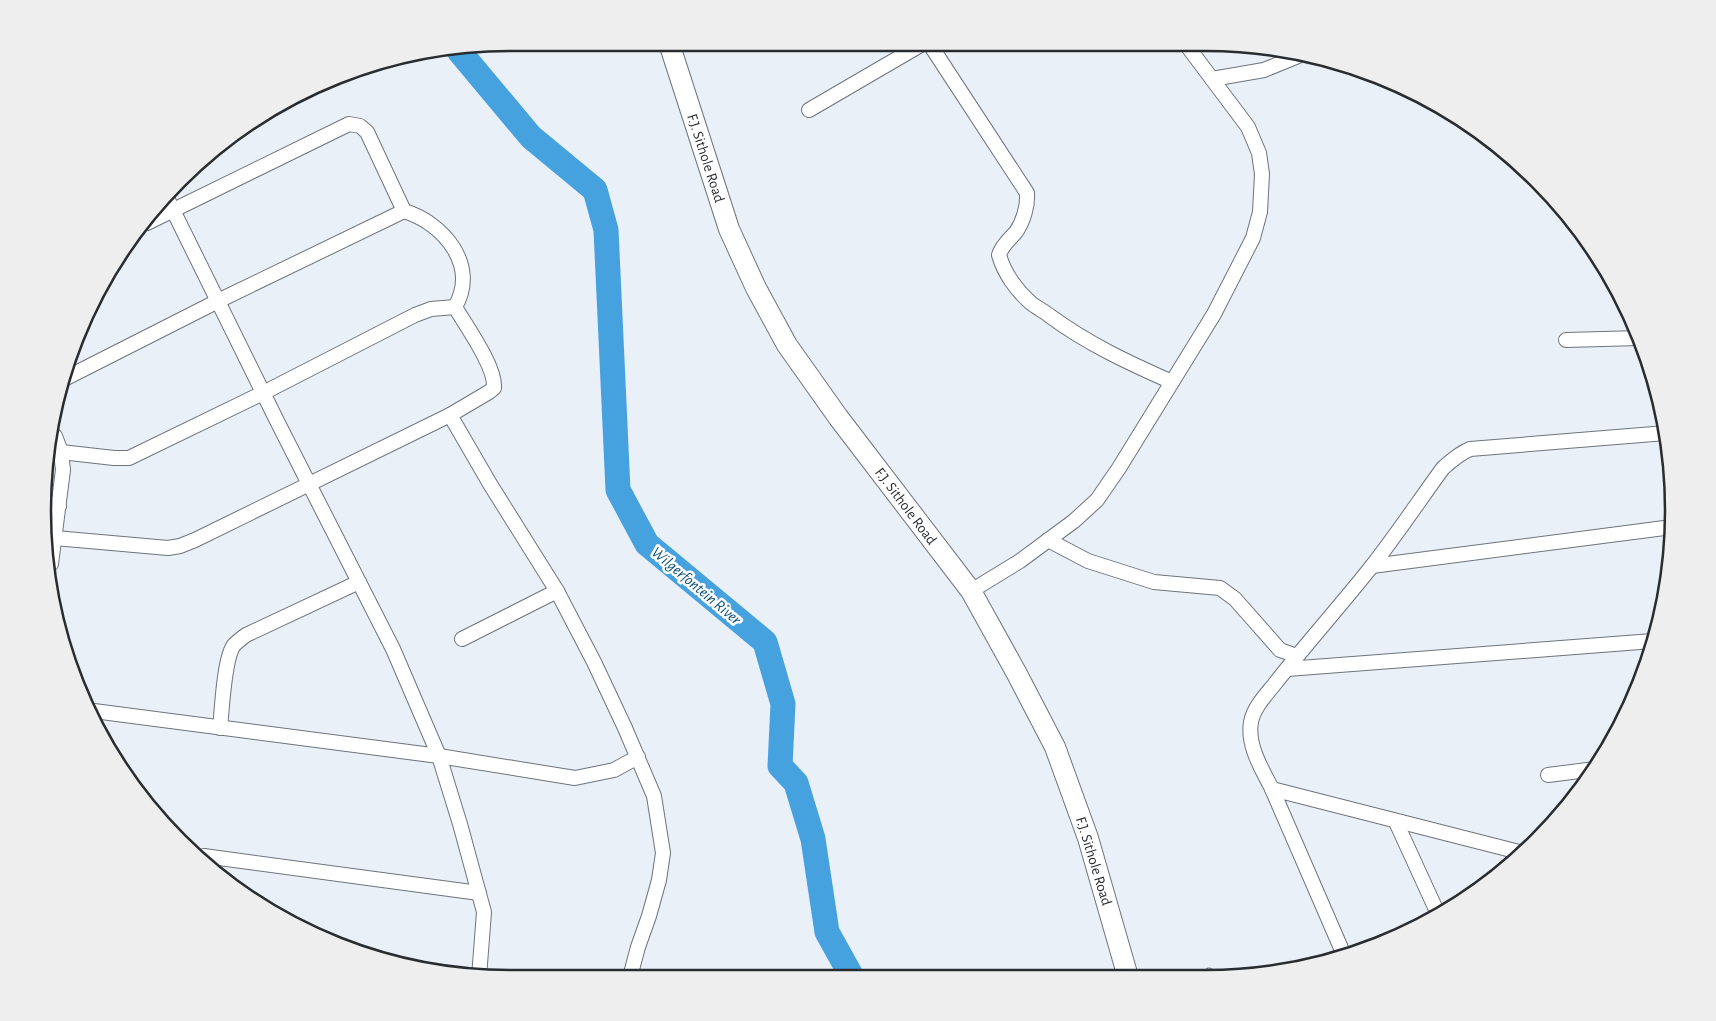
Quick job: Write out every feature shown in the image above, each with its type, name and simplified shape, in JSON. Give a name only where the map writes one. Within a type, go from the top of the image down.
[{"type":"street","name":"F.J. Sithole Road","points":[[672,51],[729,229],[756,288],[787,345],[838,417],[970,591],[1018,674],[1055,747],[1088,838],[1126,970]]},
{"type":"street","points":[[809,110],[910,51]]},
{"type":"street","points":[[934,51],[1027,193],[1021,223],[1001,249],[999,255],[1013,284],[1030,302],[1088,343],[1172,382]]},
{"type":"street","points":[[970,591],[1020,561],[1074,521],[1097,500],[1214,314],[1253,238],[1260,212],[1262,174],[1259,153],[1248,127],[1190,51]]},
{"type":"street","points":[[1212,79],[1264,70],[1290,59]]},
{"type":"street","points":[[161,213],[171,205],[348,124],[363,128],[370,137],[404,211]]},
{"type":"street","points":[[171,205],[263,394],[393,650],[439,756],[484,912],[480,969]]},
{"type":"street","points":[[72,375],[218,301],[404,211],[421,217],[434,226],[453,247],[462,268],[463,288],[460,299],[455,307]]},
{"type":"street","points":[[61,452],[129,458],[263,394],[415,315],[431,309],[455,307]]},
{"type":"street","points":[[55,538],[173,548],[195,540],[450,415],[492,390],[494,383],[488,364],[455,307]]},
{"type":"street","points":[[1566,340],[1631,338]]},
{"type":"street","points":[[450,415],[490,484],[557,591],[594,662],[654,796],[662,853],[659,880],[632,970]]},
{"type":"street","points":[[1341,949],[1272,789],[1256,757],[1250,730],[1251,720],[1256,708],[1372,566],[1443,468],[1457,456],[1470,450],[1658,434]]},
{"type":"street","points":[[53,551],[63,470],[61,452],[57,441]]},
{"type":"street","points":[[51,504],[59,506]]},
{"type":"street","points":[[1372,566],[1664,528]]},
{"type":"street","points":[[1048,540],[1088,561],[1154,582],[1220,588],[1235,599],[1280,650],[1297,656]]},
{"type":"street","points":[[220,728],[228,665],[234,645],[246,635],[358,582]]},
{"type":"street","points":[[462,639],[557,591]]},
{"type":"street","points":[[1287,669],[1645,642]]},
{"type":"street","points":[[98,712],[439,756],[575,778],[614,770],[638,757]]},
{"type":"street","points":[[1548,775],[1584,770]]},
{"type":"street","points":[[1272,789],[1512,852]]},
{"type":"street","points":[[1396,822],[1435,908]]},
{"type":"street","points":[[209,857],[478,893]]},
{"type":"waterway","name":"Wilgerfontein River","points":[[461,54],[531,137],[595,190],[606,230],[618,490],[647,544],[765,642],[783,704],[780,766],[796,783],[813,839],[827,932],[848,970]]}]
